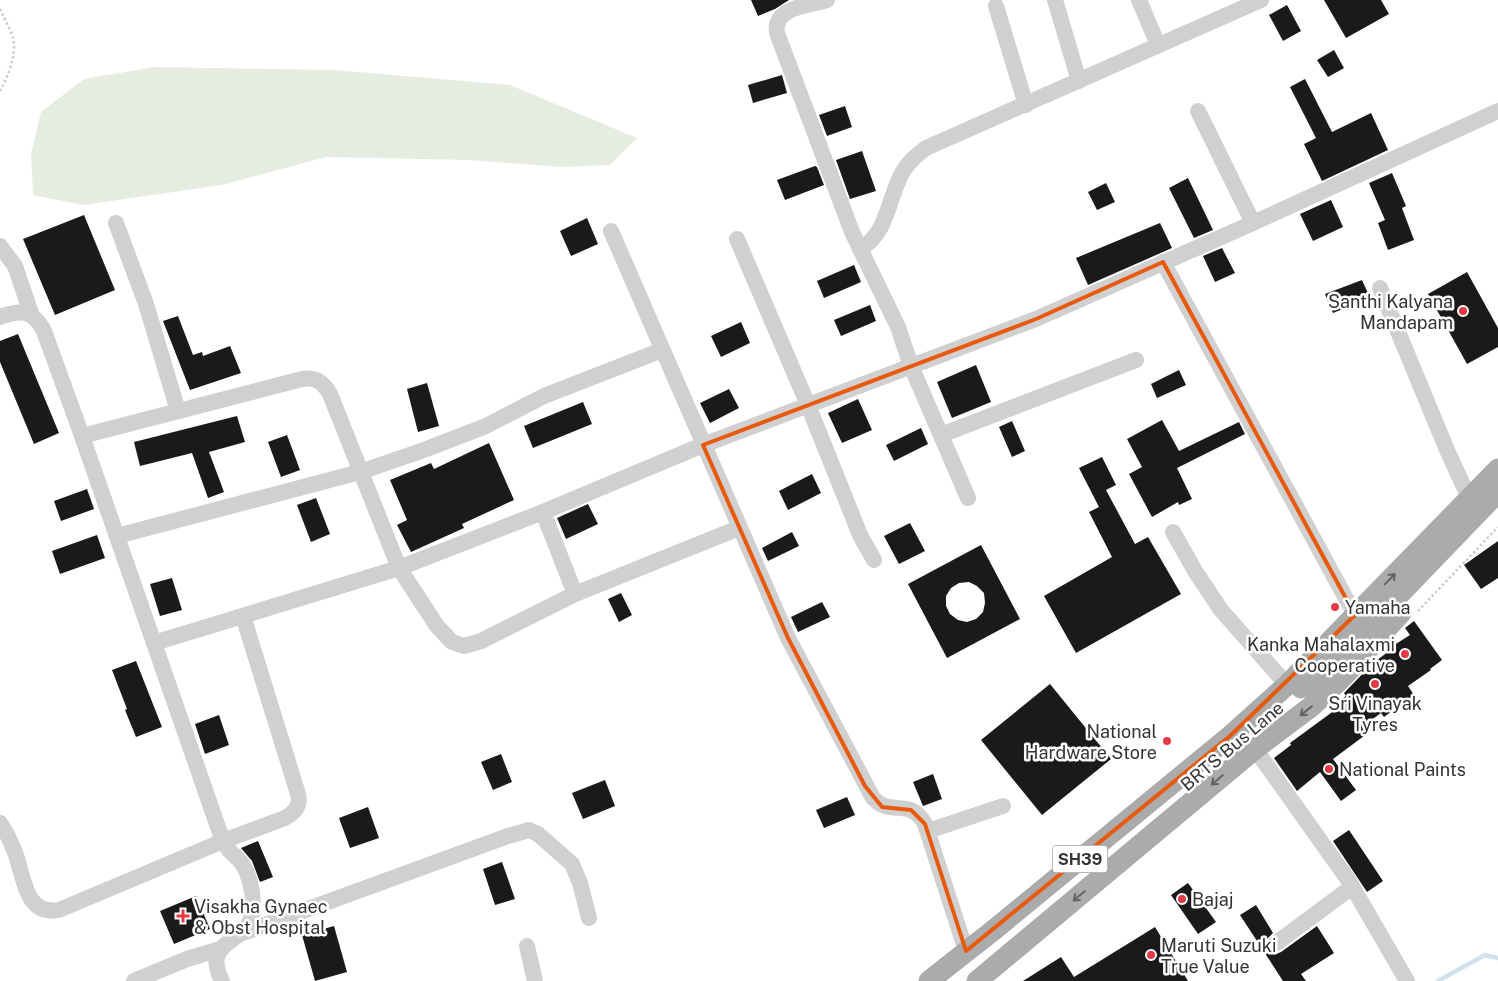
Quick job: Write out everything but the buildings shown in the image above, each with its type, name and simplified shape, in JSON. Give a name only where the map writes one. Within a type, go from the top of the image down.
[{"type":"main road","name":"SH39","points":[[972,970],[995,929],[1230,736],[1287,685],[1498,469]]},
{"type":"main road","name":"BRTS Bus Lane","points":[[950,981],[972,970],[1343,653],[1498,492]]},
{"type":"main road","name":"SH39","points":[[929,981],[972,970],[1312,706],[1343,677],[1422,590],[1498,513]]},
{"type":"street","points":[[827,0],[787,12],[781,16],[776,25],[779,40],[860,249],[898,327],[911,366],[968,498]]},
{"type":"street","points":[[1055,0],[1079,81]]},
{"type":"street","points":[[1139,0],[1158,45]]},
{"type":"street","points":[[860,249],[878,234],[902,174],[911,160],[926,148],[1261,0]]},
{"type":"street","points":[[996,6],[1026,104]]},
{"type":"street","points":[[1198,111],[1253,223]]},
{"type":"street","points":[[154,643],[400,568],[542,512],[703,445],[1036,319],[1253,223],[1498,111]]},
{"type":"street","points":[[116,222],[146,304],[178,411]]},
{"type":"street","points":[[611,231],[788,638],[865,786],[882,807],[904,808],[917,813],[922,818],[928,831],[972,970]]},
{"type":"street","points":[[737,239],[808,405],[860,535],[874,560]]},
{"type":"street","points":[[0,246],[15,266],[32,316]]},
{"type":"street","points":[[1163,262],[1355,615]]},
{"type":"street","points":[[1380,288],[1447,450],[1469,498]]},
{"type":"street","points":[[0,317],[23,312],[36,319],[44,331],[223,841],[240,861],[248,879],[251,893],[252,916],[249,924],[240,934],[220,949],[188,959],[134,981]]},
{"type":"street","points":[[117,536],[360,472],[486,426],[544,396],[662,350]]},
{"type":"street","points":[[941,435],[1136,360]]},
{"type":"street","points":[[82,436],[302,379],[314,378],[323,384],[330,394],[400,568],[437,626],[452,642],[458,645],[471,645],[481,641],[575,594],[739,528]]},
{"type":"street","points":[[542,512],[575,594]]},
{"type":"street","points":[[1173,532],[1221,610],[1287,685]]},
{"type":"street","points":[[0,823],[12,845],[28,894],[34,904],[49,912],[60,910],[223,841],[285,818],[293,813],[298,807],[299,801],[243,616]]},
{"type":"street","points":[[1255,749],[1352,887],[1407,981]]},
{"type":"street","points":[[928,831],[1004,806]]},
{"type":"street","points":[[240,934],[498,839],[529,830],[538,834],[572,864],[580,883],[589,918]]},
{"type":"street","points":[[1275,944],[1352,887]]},
{"type":"street","points":[[527,946],[535,981]]},
{"type":"street","points":[[220,949],[215,964],[222,981]]},
{"type":"path","points":[[0,8],[14,40],[13,54],[7,78],[0,90]]},
{"type":"highlighted area","points":[[1163,262],[1355,615],[1230,736],[966,951],[925,824],[911,810],[882,807],[865,786],[788,638],[703,445],[1036,319]]},
{"type":"shaded area","points":[[155,67],[335,70],[510,85],[637,138],[610,165],[560,167],[469,160],[326,157],[222,185],[83,205],[33,195],[31,154],[41,112],[84,79]]},
{"type":"waterway","points":[[1438,981],[1485,955],[1498,958]]},
{"type":"place","name":"Santhi Kalyana Mandapam","points":[[1463,311]]},
{"type":"place","name":"Yamaha","points":[[1335,607]]},
{"type":"place","name":"Kanka Mahalaxmi Cooperative","points":[[1405,654]]},
{"type":"place","name":"Sri Vinayak Tyres","points":[[1375,684]]},
{"type":"place","name":"National Hardware Store","points":[[1167,741]]},
{"type":"place","name":"National Paints","points":[[1329,769]]},
{"type":"place","name":"Bajaj","points":[[1182,899]]},
{"type":"place","name":"Visakha Gynaec & Obst Hospital","points":[[183,916]]},
{"type":"place","name":"Maruti Suzuki True Value","points":[[1151,955]]}]
